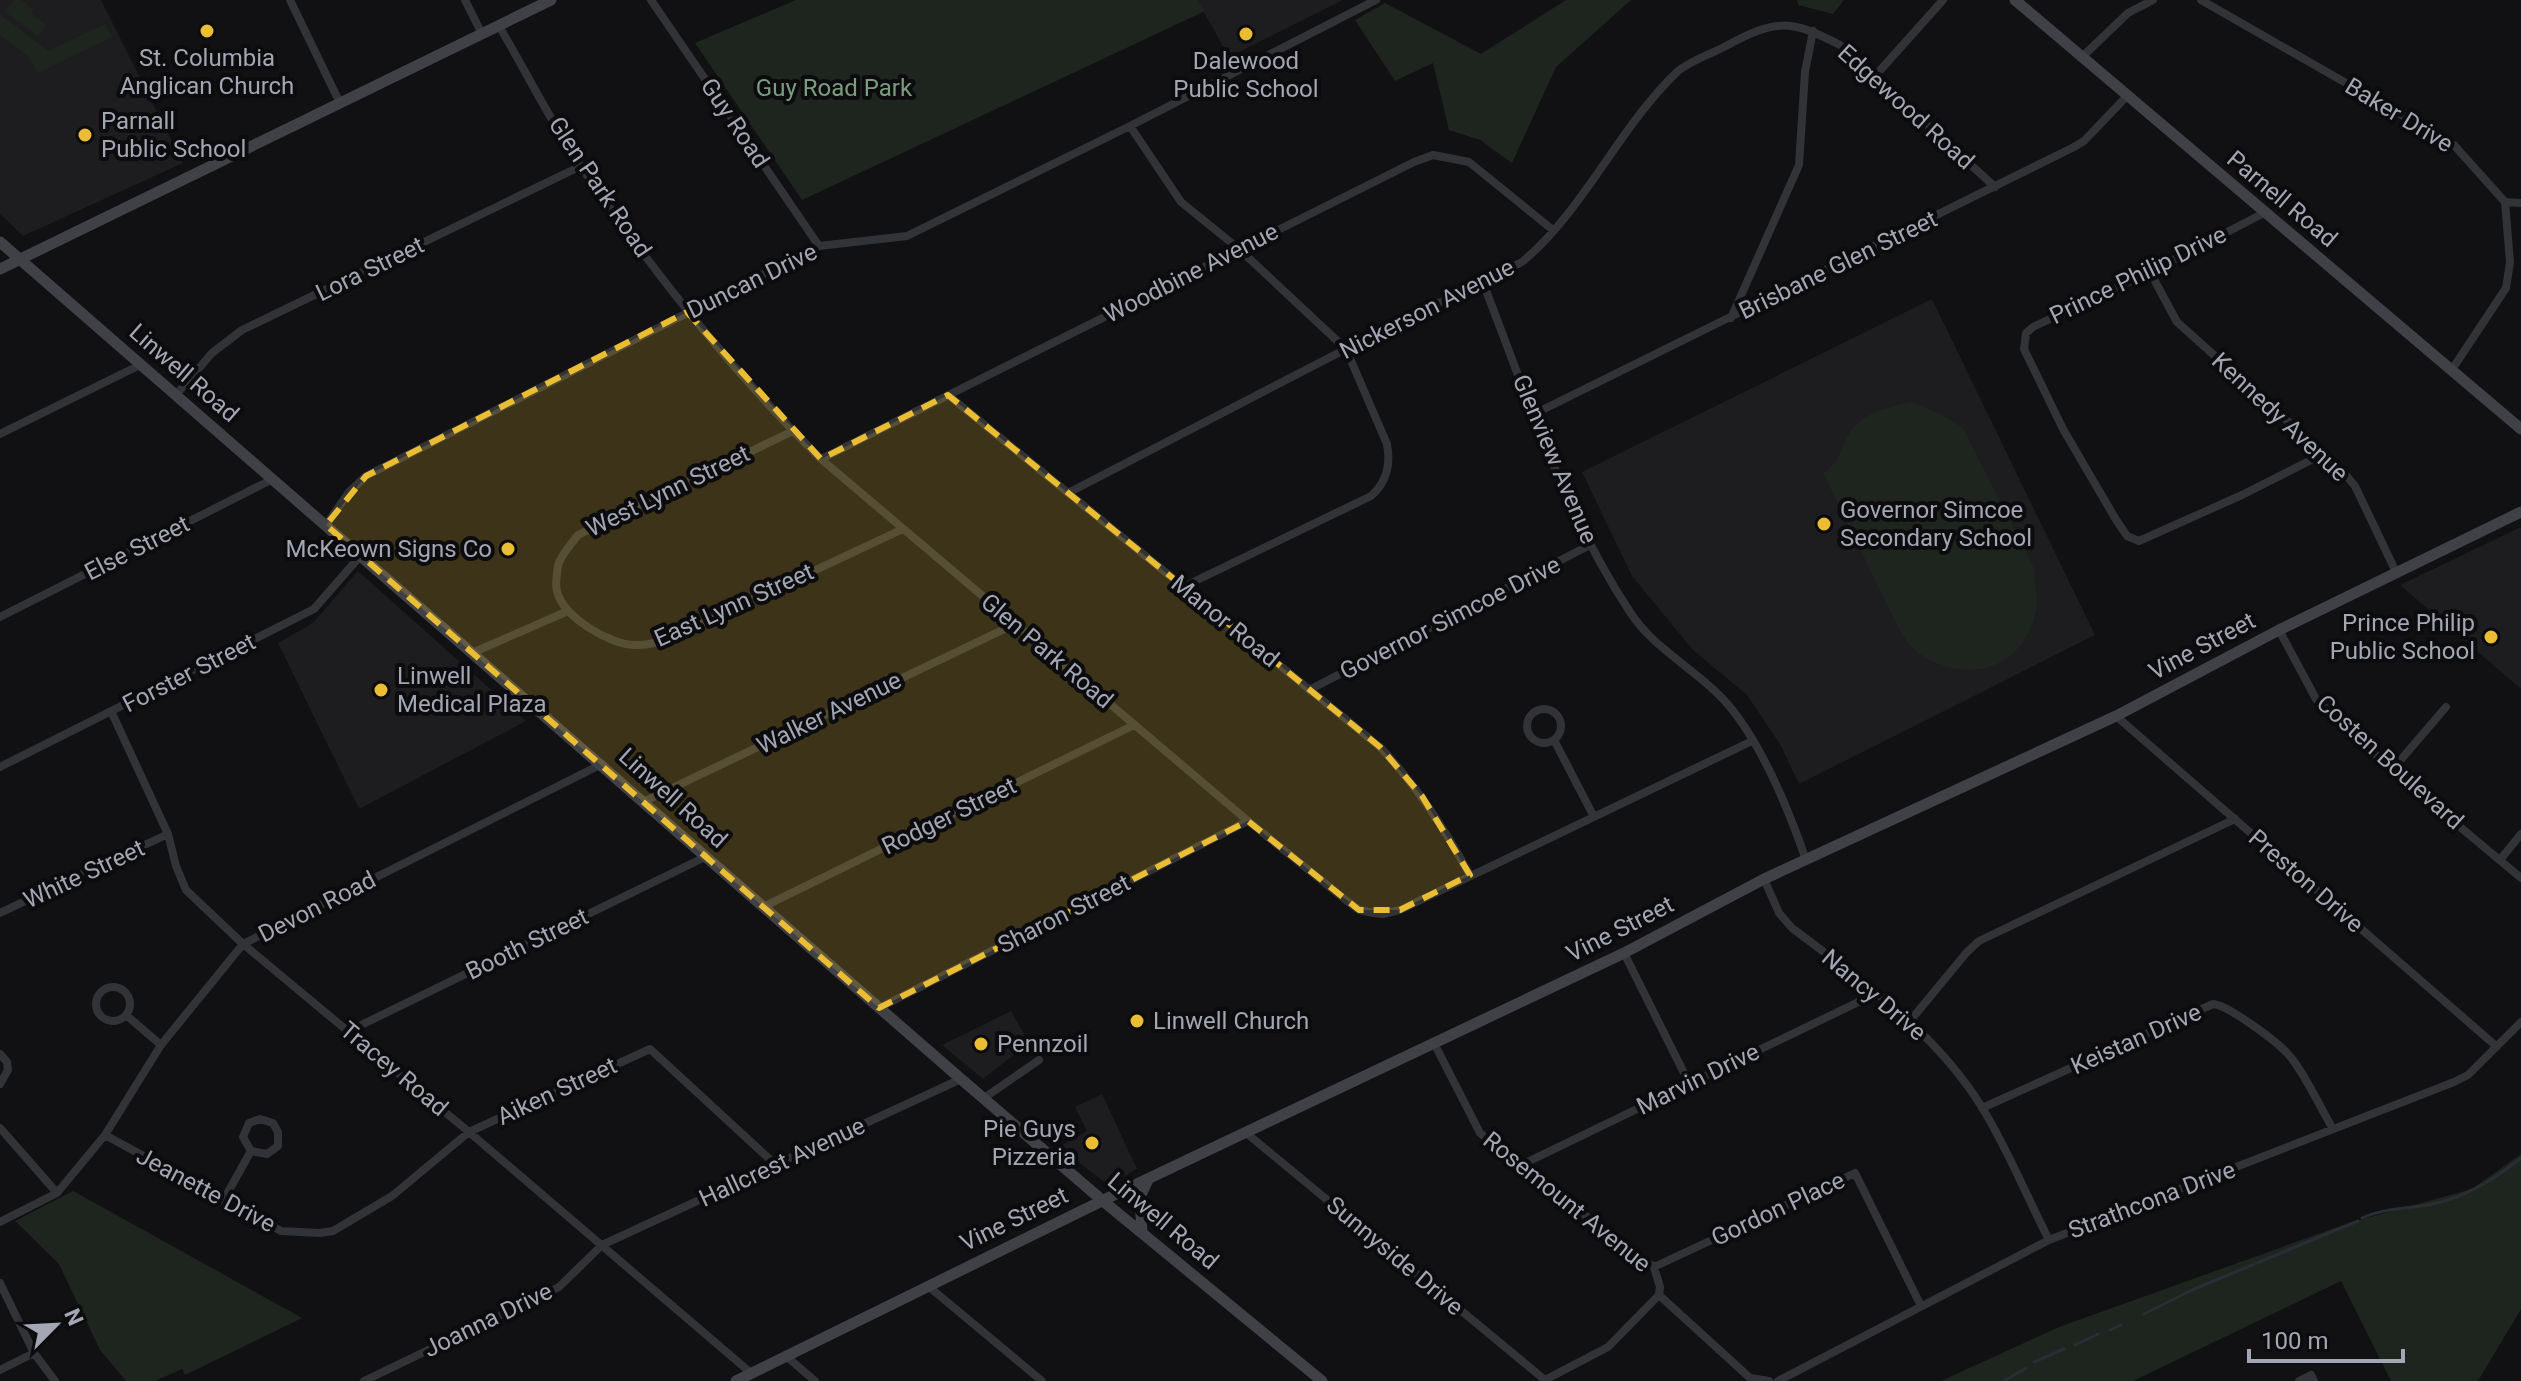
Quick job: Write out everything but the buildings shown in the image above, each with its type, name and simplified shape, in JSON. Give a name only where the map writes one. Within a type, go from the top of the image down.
[{"type":"street","points":[[290,0],[339,101]]},
{"type":"street","points":[[465,0],[482,34]]},
{"type":"street","points":[[0,269],[551,0]]},
{"type":"street","name":"Guy Road","points":[[651,0],[819,246]]},
{"type":"street","name":"Duncan Drive","points":[[326,525],[349,492],[366,476],[819,246],[907,236],[1376,0]]},
{"type":"street","points":[[1875,76],[1943,0]]},
{"type":"street","name":"Parnell Road","points":[[2015,0],[2521,429]]},
{"type":"street","points":[[2082,57],[2128,13],[2153,0]]},
{"type":"street","name":"Baker Drive","points":[[2201,0],[2454,145],[2505,202]]},
{"type":"street","name":"Nickerson Avenue","points":[[1068,493],[1522,262],[1553,230],[1641,115],[1680,70],[1770,26],[1793,25],[1813,31]]},
{"type":"street","name":"Glen Park Road","points":[[499,26],[581,166],[687,312],[793,431],[821,459],[1134,725],[1359,910],[1383,914],[1400,910],[1752,741]]},
{"type":"street","points":[[1731,318],[1799,165],[1805,72],[1813,31]]},
{"type":"street","name":"Edgewood Road","points":[[1813,31],[1840,45],[1995,187]]},
{"type":"street","name":"Brisbane Glen Street","points":[[1534,414],[2084,141],[2127,96]]},
{"type":"street","points":[[1130,126],[1181,202],[1239,249],[1346,349],[1387,444],[1390,460],[1382,486],[1371,496],[1183,587]]},
{"type":"street","name":"Woodbine Avenue","points":[[821,459],[1433,155],[1469,162],[1553,230]]},
{"type":"street","name":"Lora Street","points":[[176,395],[212,353],[242,330],[581,166]]},
{"type":"street","points":[[2451,371],[2506,288],[2510,262],[2505,202],[2521,203]]},
{"type":"street","name":"Prince Philip Drive","points":[[2264,213],[2150,272],[2033,327],[2026,333],[2024,349],[2063,429],[2127,536],[2139,541],[2323,454]]},
{"type":"street","name":"Linwell Road","points":[[0,242],[961,1079],[1103,1201],[1322,1381]]},
{"type":"street","name":"Kennedy Avenue","points":[[2150,272],[2177,322],[2355,486],[2396,572]]},
{"type":"street","name":"Glenview Avenue","points":[[1482,280],[1563,490],[1590,545],[1632,616],[1676,660],[1721,697],[1740,720],[1779,791],[1806,860]]},
{"type":"street","points":[[0,434],[140,365]]},
{"type":"street","name":"Manor Road","points":[[948,395],[1380,747],[1441,823],[1470,875]]},
{"type":"street","name":"West Lynn Street","points":[[568,611],[556,591],[558,563],[578,535],[793,431]]},
{"type":"street","name":"Else Street","points":[[0,617],[273,479]]},
{"type":"street","name":"Vine Street","points":[[736,1381],[1245,1132],[1624,953],[1764,879],[2116,716],[2279,630],[2521,512]]},
{"type":"street","name":"East Lynn Street","points":[[568,611],[591,629],[619,643],[636,646],[655,643],[903,529]]},
{"type":"street","name":"Governor Simcoe Drive","points":[[1309,690],[1590,545]]},
{"type":"street","name":"Forster Street","points":[[0,767],[314,609],[361,555]]},
{"type":"street","points":[[472,653],[568,611]]},
{"type":"street","name":"Walker Avenue","points":[[643,802],[1015,624]]},
{"type":"street","name":"Costen Boulevard","points":[[2279,630],[2316,699],[2392,770],[2521,878]]},
{"type":"street","points":[[2392,770],[2446,707]]},
{"type":"street","points":[[1550,709],[1559,717],[1561,728],[1554,740],[1540,742],[1531,737],[1527,727],[1533,712],[1550,709]]},
{"type":"street","name":"Tracey Road","points":[[111,711],[168,834],[186,890],[243,944],[751,1373]]},
{"type":"street","name":"Preston Drive","points":[[2116,716],[2496,1046]]},
{"type":"street","name":"Rodger Street","points":[[763,907],[1134,725]]},
{"type":"street","points":[[1554,740],[1593,815]]},
{"type":"street","name":"Devon Road","points":[[57,1193],[105,1135],[161,1045],[243,944],[602,764]]},
{"type":"street","points":[[1910,1021],[1979,941],[2235,819]]},
{"type":"street","name":"Sharon Street","points":[[879,1008],[1248,821]]},
{"type":"street","name":"White Street","points":[[0,913],[168,834]]},
{"type":"street","points":[[2500,860],[2521,834]]},
{"type":"street","name":"Booth Street","points":[[349,1031],[705,857]]},
{"type":"street","name":"Nancy Drive","points":[[1764,879],[1779,913],[1792,928],[1877,993],[1937,1049],[1982,1108],[2049,1240]]},
{"type":"street","points":[[1624,953],[1689,1083]]},
{"type":"street","points":[[116,987],[126,993],[130,1007],[126,1015],[116,1022],[99,1016],[95,1005],[99,993],[116,987]]},
{"type":"street","name":"Marvin Drive","points":[[1519,1166],[1877,993]]},
{"type":"street","name":"Keistan Drive","points":[[1982,1108],[2213,1004],[2220,1004],[2288,1053],[2333,1129]]},
{"type":"street","points":[[126,1015],[161,1045]]},
{"type":"street","name":"Strathcona Drive","points":[[1778,1381],[2049,1240],[2454,1082],[2468,1075],[2521,1022]]},
{"type":"street","name":"Rosemount Avenue","points":[[1434,1043],[1480,1133],[1654,1267],[1659,1295],[1749,1379]]},
{"type":"street","name":"Aiken Street","points":[[469,1132],[650,1049],[776,1165]]},
{"type":"street","points":[[0,1054],[7,1062],[8,1070],[0,1084]]},
{"type":"street","points":[[984,1098],[1039,1060]]},
{"type":"street","name":"Hallcrest Avenue","points":[[602,1245],[961,1079]]},
{"type":"street","points":[[260,1119],[273,1123],[278,1132],[278,1146],[267,1154],[251,1151],[243,1137],[249,1123],[260,1119]]},
{"type":"street","points":[[0,1128],[57,1193],[0,1222]]},
{"type":"street","name":"Jeanette Drive","points":[[105,1135],[281,1231],[319,1233],[333,1231],[392,1196],[469,1132]]},
{"type":"street","name":"Sunnyside Drive","points":[[1245,1132],[1544,1380]]},
{"type":"street","points":[[223,1201],[251,1151]]},
{"type":"street","name":"Gordon Place","points":[[1654,1267],[1855,1173],[1921,1306]]},
{"type":"street","points":[[1142,1233],[1140,1197],[1148,1179]]},
{"type":"street","name":"Joanna Drive","points":[[364,1381],[559,1287],[602,1245]]},
{"type":"street","points":[[0,1283],[34,1353],[55,1381]]},
{"type":"street","points":[[928,1286],[1042,1381]]},
{"type":"street","points":[[1544,1380],[1608,1347],[1659,1295]]},
{"type":"street","points":[[0,1370],[34,1353]]},
{"type":"street","points":[[786,1356],[815,1381]]},
{"type":"street","points":[[2299,1381],[2311,1375],[2314,1381]]},
{"type":"street","points":[[1749,1379],[1769,1381]]},
{"type":"highlighted area","points":[[687,312],[821,459],[948,395],[1380,747],[1422,796],[1470,875],[1400,910],[1359,910],[1248,821],[879,1008],[326,525],[366,476]]},
{"type":"shaded area","name":"Parnall Public School","points":[[0,0],[101,0],[183,163],[23,236],[0,214]]},
{"type":"shaded area","name":"Dalewood Public School","points":[[1197,0],[1343,0],[1229,57]]},
{"type":"shaded area","name":"Governor Simcoe Secondary School","points":[[1932,299],[2095,635],[1799,784],[1781,746],[1747,695],[1693,650],[1632,576],[1582,472]]},
{"type":"shaded area","name":"Prince Philip Public School","points":[[2521,527],[2521,689],[2400,585]]},
{"type":"shaded area","points":[[358,571],[526,721],[359,809],[278,643],[313,623]]},
{"type":"shaded area","points":[[1011,1011],[1029,1043],[983,1079],[942,1045]]},
{"type":"shaded area","points":[[1102,1094],[1137,1169],[1108,1185],[1059,1147],[1087,1131],[1075,1107]]},
{"type":"green space","points":[[14,0],[21,0],[33,9],[31,13],[46,25],[38,36],[5,12]]},
{"type":"green space","name":"Guy Road Park","points":[[796,0],[1197,0],[1205,11],[802,200],[695,43]]},
{"type":"green space","points":[[1566,0],[1631,0],[1556,67],[1512,163],[1480,140],[1449,130],[1433,63],[1395,81],[1355,20],[1385,3],[1481,54]]},
{"type":"green space","points":[[1797,0],[1844,0],[1833,14],[1798,5]]},
{"type":"green space","points":[[0,14],[48,51],[105,24],[112,37],[38,73],[29,57],[0,35]]},
{"type":"green space","points":[[1912,402],[1963,428],[2035,570],[2035,616],[2020,646],[2010,657],[1997,664],[1969,670],[1954,668],[1940,665],[1915,650],[1900,631],[1823,473],[1836,461],[1847,437],[1859,422],[1884,409]]},
{"type":"green space","points":[[2521,1154],[2521,1309],[2478,1381],[2391,1381],[2341,1281],[2133,1381],[1941,1381],[2059,1327],[2349,1223],[2472,1189]]},
{"type":"green space","points":[[73,1191],[302,1318],[185,1375],[182,1369],[155,1381],[126,1381],[100,1350],[59,1264],[15,1221]]},
{"type":"waterway","points":[[2362,1218],[2460,1196],[2492,1179],[2521,1158]]},
{"type":"waterway","points":[[2144,1314],[2192,1290],[2358,1221]]},
{"type":"waterway","points":[[2110,1330],[2121,1325]]},
{"type":"waterway","points":[[2075,1345],[2098,1334]]},
{"type":"waterway","points":[[2034,1362],[2064,1349]]},
{"type":"waterway","points":[[2004,1381],[2026,1368]]},
{"type":"place","name":"St. Columbia Anglican Church","points":[[207,31]]},
{"type":"place","name":"Dalewood Public School","points":[[1246,34]]},
{"type":"place","name":"Parnall Public School","points":[[85,135]]},
{"type":"place","name":"Governor Simcoe Secondary School","points":[[1824,524]]},
{"type":"place","name":"McKeown Signs Co","points":[[508,549]]},
{"type":"place","name":"Prince Philip Public School","points":[[2491,637]]},
{"type":"place","name":"Linwell Medical Plaza","points":[[381,690]]},
{"type":"place","name":"Linwell Church","points":[[1137,1021]]},
{"type":"place","name":"Pennzoil","points":[[981,1044]]},
{"type":"place","name":"Pie Guys Pizzeria","points":[[1092,1143]]}]
